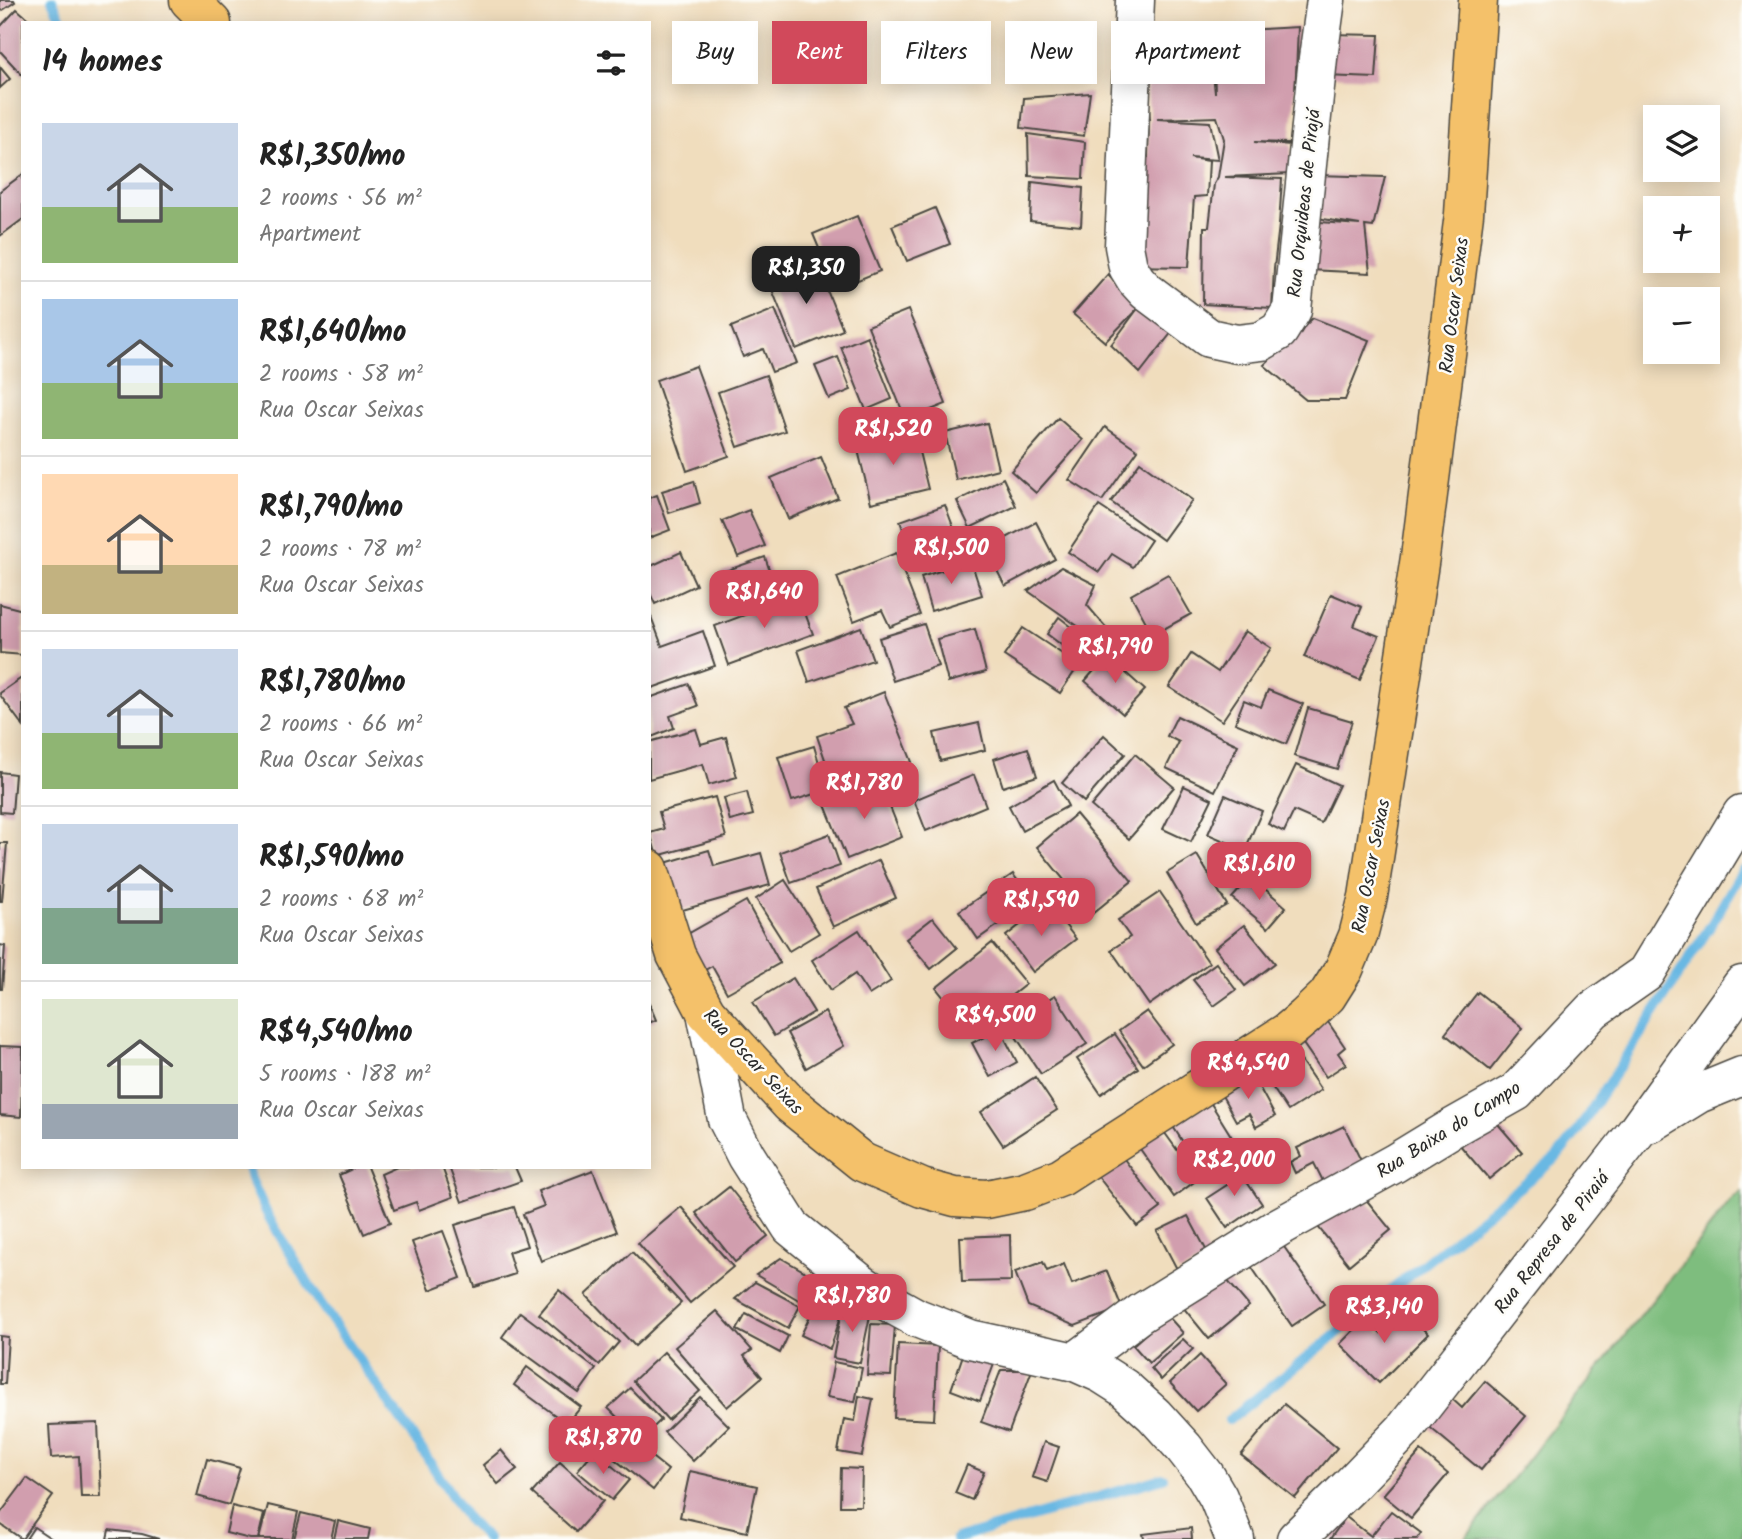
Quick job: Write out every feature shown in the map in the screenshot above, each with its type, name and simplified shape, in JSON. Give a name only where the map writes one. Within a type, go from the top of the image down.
[{"type":"main road","points":[[189,0],[210,21]]},
{"type":"main road","name":"Rua Oscar Seixas","points":[[651,875],[676,955],[706,1012],[790,1104],[862,1162],[922,1188],[955,1197],[987,1199],[1025,1191],[1061,1177],[1287,1032],[1327,996],[1344,970],[1358,936],[1368,897],[1418,571],[1464,215],[1478,0]]},
{"type":"street","name":"Rua Orquideas de Pirajá","points":[[1135,0],[1124,246],[1128,267],[1146,291],[1209,338],[1237,344],[1262,341],[1279,331],[1292,310],[1326,0]]},
{"type":"street","name":"Rua Baixa do Campo","points":[[1075,1362],[1141,1313],[1279,1227],[1516,1092],[1593,1010],[1646,973],[1742,814]]},
{"type":"street","name":"Rua Represa de Piraiá","points":[[1296,1539],[1404,1430],[1637,1131],[1742,985]]},
{"type":"street","points":[[706,1012],[727,1119],[746,1156],[791,1227],[860,1283],[917,1318],[970,1339],[1075,1362],[1124,1388],[1154,1415],[1205,1475],[1218,1497],[1235,1539]]},
{"type":"street","name":"Rua Represa de Piraiá","points":[[1637,1131],[1698,1094],[1742,1076]]},
{"type":"green space","points":[[1742,1192],[1742,1539],[1465,1539],[1733,1198]]},
{"type":"building","points":[[0,0],[14,0],[15,2],[0,12]]},
{"type":"building","points":[[17,9],[31,21],[21,21],[21,74],[0,51],[0,27]]},
{"type":"building","points":[[1298,27],[1290,143],[1254,142],[1291,145],[1291,174],[1225,177],[1282,179],[1272,308],[1203,304],[1204,227],[1209,227],[1214,184],[1218,177],[1224,139],[1217,117],[1157,119],[1210,122],[1218,160],[1190,158],[1209,161],[1207,196],[1194,197],[1189,267],[1129,266],[1142,156],[1148,157],[1150,119],[1146,84],[1214,84],[1215,93],[1215,84],[1265,84],[1265,29]]},
{"type":"building","points":[[1327,34],[1379,35],[1376,78],[1325,76]]},
{"type":"building","points":[[0,67],[10,79],[0,88]]},
{"type":"building","points":[[1090,93],[1084,136],[1021,128],[1024,98]]},
{"type":"building","points":[[1028,134],[1085,142],[1083,179],[1029,176]]},
{"type":"building","points":[[21,175],[21,220],[0,236],[0,191]]},
{"type":"building","points":[[1316,175],[1385,177],[1373,227],[1365,226],[1370,273],[1309,270],[1307,221],[1360,225],[1311,217]]},
{"type":"building","points":[[1032,182],[1083,188],[1081,226],[1030,221]]},
{"type":"building","points":[[935,208],[950,244],[907,261],[892,226]]},
{"type":"building","points":[[857,216],[880,271],[836,289],[813,234]]},
{"type":"building","points":[[816,263],[843,330],[796,349],[769,282]]},
{"type":"building","points":[[1108,274],[1139,307],[1105,342],[1073,314]]},
{"type":"building","points":[[1139,307],[1172,332],[1140,373],[1111,345]]},
{"type":"building","points":[[775,309],[797,363],[772,372],[763,349],[743,357],[731,327]]},
{"type":"building","points":[[908,310],[946,404],[906,420],[868,326]]},
{"type":"building","points":[[1313,318],[1369,340],[1345,400],[1306,400],[1264,365]]},
{"type":"building","points":[[867,336],[892,399],[866,410],[841,347]]},
{"type":"building","points":[[838,357],[851,390],[829,399],[815,366]]},
{"type":"building","points":[[696,366],[729,456],[687,471],[656,380]]},
{"type":"building","points":[[766,375],[785,431],[738,447],[718,392]]},
{"type":"building","points":[[1058,418],[1083,440],[1036,493],[1011,471]]},
{"type":"building","points":[[987,423],[998,469],[956,480],[945,433]]},
{"type":"building","points":[[1105,427],[1138,450],[1102,501],[1069,480]]},
{"type":"building","points":[[914,431],[928,489],[871,503],[857,446]]},
{"type":"building","points":[[821,457],[838,498],[788,519],[771,478]]},
{"type":"building","points":[[1140,462],[1192,500],[1163,540],[1111,502]]},
{"type":"building","points":[[1003,478],[1016,506],[970,528],[957,501]]},
{"type":"building","points":[[694,481],[700,503],[669,513],[662,491]]},
{"type":"building","points":[[657,495],[670,530],[651,537],[651,497]]},
{"type":"building","points":[[945,505],[957,537],[912,553],[900,521]]},
{"type":"building","points":[[1099,506],[1151,540],[1133,567],[1112,554],[1099,572],[1068,552]]},
{"type":"building","points":[[749,510],[765,546],[738,557],[722,521]]},
{"type":"building","points":[[1036,522],[1055,559],[1005,586],[986,549]]},
{"type":"building","points":[[681,552],[696,585],[655,604],[651,595],[651,566]]},
{"type":"building","points":[[896,553],[920,615],[890,627],[882,610],[854,621],[837,577]]},
{"type":"building","points":[[765,557],[776,589],[730,605],[719,573]]},
{"type":"building","points":[[971,561],[982,595],[931,611],[921,577]]},
{"type":"building","points":[[1061,567],[1096,585],[1087,605],[1109,631],[1099,641],[1028,591]]},
{"type":"building","points":[[1168,574],[1191,614],[1153,635],[1131,595]]},
{"type":"building","points":[[1331,594],[1362,607],[1354,626],[1379,636],[1360,680],[1304,657]]},
{"type":"building","points":[[798,595],[813,634],[729,665],[715,626]]},
{"type":"building","points":[[0,604],[21,609],[21,655],[0,653]]},
{"type":"building","points":[[651,616],[662,646],[703,631],[715,666],[651,688]]},
{"type":"building","points":[[1059,617],[1096,646],[1084,662],[1047,634]]},
{"type":"building","points":[[924,624],[938,666],[893,681],[879,638]]},
{"type":"building","points":[[861,627],[873,660],[809,682],[798,650]]},
{"type":"building","points":[[1023,628],[1079,665],[1060,693],[1004,656]]},
{"type":"building","points":[[975,629],[986,672],[948,682],[937,639]]},
{"type":"building","points":[[1245,631],[1271,648],[1222,721],[1169,687],[1191,654],[1218,672]]},
{"type":"building","points":[[1107,656],[1145,690],[1123,714],[1085,681]]},
{"type":"building","points":[[21,678],[21,723],[0,695]]},
{"type":"building","points":[[689,684],[698,706],[670,716],[674,728],[651,737],[651,697]]},
{"type":"building","points":[[1268,690],[1303,704],[1286,744],[1235,723],[1244,700],[1261,707]]},
{"type":"building","points":[[884,692],[912,762],[835,789],[817,736],[852,724],[844,708]]},
{"type":"building","points":[[1308,708],[1352,721],[1337,769],[1294,756]]},
{"type":"building","points":[[1177,716],[1238,745],[1215,791],[1166,768],[1179,742],[1167,736]]},
{"type":"building","points":[[979,723],[985,750],[940,761],[934,733]]},
{"type":"building","points":[[696,729],[701,744],[726,737],[737,777],[709,785],[703,764],[651,778],[651,741]]},
{"type":"building","points":[[1104,735],[1125,754],[1084,802],[1062,783]]},
{"type":"building","points":[[814,746],[827,790],[792,801],[778,757]]},
{"type":"building","points":[[1028,748],[1037,776],[1003,787],[994,759]]},
{"type":"building","points":[[1135,754],[1174,787],[1129,839],[1091,806]]},
{"type":"building","points":[[1296,765],[1339,785],[1321,823],[1294,811],[1284,832],[1268,824]]},
{"type":"building","points":[[0,772],[15,774],[12,813],[0,812]]},
{"type":"building","points":[[974,775],[986,806],[926,831],[914,800]]},
{"type":"building","points":[[1054,780],[1068,806],[1022,831],[1009,806]]},
{"type":"building","points":[[880,782],[902,837],[847,859],[825,805]]},
{"type":"building","points":[[1184,786],[1212,799],[1191,842],[1163,829]]},
{"type":"building","points":[[747,792],[753,815],[730,821],[724,798]]},
{"type":"building","points":[[1225,795],[1262,811],[1245,850],[1208,834]]},
{"type":"building","points":[[715,797],[726,837],[657,856],[651,833],[664,829],[659,812]]},
{"type":"building","points":[[1076,814],[1132,881],[1092,914],[1037,847]]},
{"type":"building","points":[[829,834],[840,866],[791,883],[780,852]]},
{"type":"building","points":[[0,843],[7,843],[2,901],[0,901]]},
{"type":"building","points":[[709,850],[714,866],[761,853],[770,885],[679,911],[665,863]]},
{"type":"building","points":[[1197,855],[1227,905],[1196,923],[1167,873]]},
{"type":"building","points":[[879,860],[896,898],[833,927],[816,889]]},
{"type":"building","points":[[1013,874],[1032,901],[978,939],[959,911]]},
{"type":"building","points":[[1251,877],[1286,907],[1268,928],[1232,898]]},
{"type":"building","points":[[785,880],[819,933],[789,951],[756,899]]},
{"type":"building","points":[[1160,892],[1209,963],[1149,1005],[1111,950],[1130,937],[1118,920]]},
{"type":"building","points":[[746,901],[780,963],[727,993],[712,966],[698,974],[679,939]]},
{"type":"building","points":[[1048,903],[1076,939],[1033,972],[1006,936]]},
{"type":"building","points":[[933,918],[957,948],[931,969],[906,939]]},
{"type":"building","points":[[1244,925],[1275,963],[1245,986],[1215,948]]},
{"type":"building","points":[[859,930],[891,981],[869,995],[855,974],[831,990],[812,960]]},
{"type":"building","points":[[992,943],[1026,984],[969,1029],[936,988]]},
{"type":"building","points":[[0,945],[5,946],[2,989],[0,989]]},
{"type":"building","points":[[1216,963],[1236,990],[1214,1006],[1193,980]]},
{"type":"building","points":[[793,978],[814,1012],[774,1036],[753,1002]]},
{"type":"building","points":[[1478,992],[1523,1028],[1490,1070],[1445,1034]]},
{"type":"building","points":[[1055,995],[1087,1044],[1041,1074],[1008,1025]]},
{"type":"building","points":[[651,1008],[656,1020],[651,1022]]},
{"type":"building","points":[[1147,1011],[1172,1044],[1143,1065],[1119,1031]]},
{"type":"building","points":[[825,1012],[844,1046],[806,1068],[787,1033]]},
{"type":"building","points":[[1326,1019],[1345,1047],[1338,1053],[1346,1064],[1326,1077],[1299,1038]]},
{"type":"building","points":[[1000,1029],[1017,1062],[990,1077],[972,1043]]},
{"type":"building","points":[[1115,1034],[1138,1068],[1101,1094],[1077,1059]]},
{"type":"building","points":[[0,1046],[21,1047],[21,1117],[0,1115]]},
{"type":"building","points":[[1291,1046],[1321,1090],[1288,1111],[1259,1067]]},
{"type":"building","points":[[1252,1074],[1275,1116],[1256,1127],[1249,1114],[1236,1121],[1220,1092]]},
{"type":"building","points":[[1035,1077],[1057,1110],[1003,1145],[981,1112]]},
{"type":"building","points":[[1210,1102],[1238,1147],[1201,1170],[1172,1125]]},
{"type":"building","points":[[1491,1116],[1522,1152],[1489,1179],[1459,1144]]},
{"type":"building","points":[[1344,1126],[1367,1173],[1328,1191],[1314,1163],[1295,1173],[1290,1162],[1301,1156],[1297,1148]]},
{"type":"building","points":[[1162,1129],[1198,1179],[1174,1197],[1138,1146]]},
{"type":"building","points":[[1121,1155],[1161,1208],[1137,1226],[1096,1174]]},
{"type":"building","points":[[1233,1162],[1262,1204],[1227,1228],[1207,1198],[1230,1183],[1222,1170]]},
{"type":"building","points":[[352,1169],[368,1169],[390,1223],[364,1234],[339,1175]]},
{"type":"building","points":[[392,1169],[443,1169],[453,1197],[419,1210],[416,1202],[394,1210],[381,1174]]},
{"type":"building","points":[[450,1169],[516,1169],[521,1181],[462,1202]]},
{"type":"building","points":[[593,1170],[617,1232],[541,1261],[523,1214],[544,1206],[538,1191]]},
{"type":"building","points":[[729,1187],[768,1236],[735,1262],[696,1213]]},
{"type":"building","points":[[1360,1192],[1391,1230],[1349,1265],[1318,1227]]},
{"type":"building","points":[[514,1207],[527,1246],[508,1252],[515,1274],[475,1287],[455,1225]]},
{"type":"building","points":[[681,1207],[733,1267],[690,1303],[638,1243]]},
{"type":"building","points":[[1188,1216],[1210,1257],[1179,1273],[1157,1231]]},
{"type":"building","points":[[443,1231],[461,1278],[430,1290],[412,1242]]},
{"type":"building","points":[[1275,1234],[1324,1304],[1292,1326],[1244,1256]]},
{"type":"building","points":[[1010,1235],[1011,1281],[962,1282],[960,1237]]},
{"type":"building","points":[[632,1252],[681,1303],[635,1346],[586,1295]]},
{"type":"building","points":[[781,1258],[823,1282],[809,1306],[756,1275]]},
{"type":"building","points":[[1043,1262],[1047,1271],[1064,1264],[1072,1284],[1107,1271],[1122,1308],[1075,1326],[1028,1306],[1015,1272]]},
{"type":"building","points":[[1221,1273],[1249,1306],[1209,1339],[1182,1306]]},
{"type":"building","points":[[755,1282],[800,1306],[788,1328],[735,1299]]},
{"type":"building","points":[[559,1290],[619,1342],[599,1365],[539,1314]]},
{"type":"building","points":[[843,1305],[871,1311],[860,1363],[833,1358]]},
{"type":"building","points":[[814,1308],[841,1316],[830,1349],[801,1335]]},
{"type":"building","points":[[1404,1310],[1428,1334],[1379,1383],[1340,1344],[1366,1318],[1381,1333]]},
{"type":"building","points":[[717,1311],[752,1350],[744,1356],[762,1377],[727,1407],[675,1347]]},
{"type":"building","points":[[520,1312],[596,1369],[579,1393],[502,1337]]},
{"type":"building","points":[[746,1314],[788,1336],[780,1353],[737,1330]]},
{"type":"building","points":[[1167,1315],[1183,1333],[1149,1363],[1133,1345]]},
{"type":"building","points":[[871,1324],[895,1325],[891,1376],[867,1375]]},
{"type":"building","points":[[0,1336],[8,1337],[5,1384],[0,1384]]},
{"type":"building","points":[[1183,1339],[1193,1349],[1161,1380],[1151,1368]]},
{"type":"building","points":[[898,1344],[938,1346],[934,1420],[894,1418]]},
{"type":"building","points":[[965,1349],[996,1359],[980,1401],[951,1390]]},
{"type":"building","points":[[664,1352],[700,1391],[668,1420],[633,1381]]},
{"type":"building","points":[[1200,1355],[1226,1384],[1196,1411],[1170,1383]]},
{"type":"building","points":[[834,1362],[862,1368],[855,1402],[827,1397]]},
{"type":"building","points":[[527,1367],[581,1407],[567,1424],[514,1385]]},
{"type":"building","points":[[1001,1370],[1032,1370],[1009,1432],[981,1422]]},
{"type":"building","points":[[1485,1381],[1526,1416],[1481,1470],[1427,1425],[1451,1398],[1462,1408]]},
{"type":"building","points":[[630,1388],[661,1420],[640,1440],[608,1408]]},
{"type":"building","points":[[859,1396],[873,1399],[862,1456],[838,1452],[844,1419],[855,1421]]},
{"type":"building","points":[[700,1397],[729,1426],[693,1461],[664,1432]]},
{"type":"building","points":[[1284,1404],[1337,1448],[1295,1498],[1241,1455]]},
{"type":"building","points":[[608,1422],[668,1470],[653,1490],[592,1441]]},
{"type":"building","points":[[98,1423],[101,1497],[81,1497],[79,1456],[51,1458],[49,1425]]},
{"type":"building","points":[[1044,1442],[1059,1447],[1047,1482],[1032,1477]]},
{"type":"building","points":[[501,1450],[517,1469],[498,1484],[483,1465]]},
{"type":"building","points":[[594,1451],[629,1480],[612,1500],[577,1471]]},
{"type":"building","points":[[1421,1451],[1448,1474],[1411,1518],[1383,1495]]},
{"type":"building","points":[[207,1459],[240,1468],[229,1505],[197,1496]]},
{"type":"building","points":[[560,1462],[603,1501],[576,1532],[532,1493]]},
{"type":"building","points":[[967,1465],[984,1472],[972,1500],[955,1493]]},
{"type":"building","points":[[841,1468],[862,1469],[861,1506],[840,1506]]},
{"type":"building","points":[[690,1471],[757,1486],[747,1532],[680,1517]]},
{"type":"building","points":[[27,1478],[53,1496],[22,1539],[0,1524],[0,1514]]},
{"type":"building","points":[[268,1505],[298,1512],[292,1539],[259,1539]]},
{"type":"building","points":[[232,1506],[264,1514],[258,1539],[226,1533]]},
{"type":"building","points":[[1391,1511],[1421,1533],[1417,1539],[1330,1539],[1346,1517],[1371,1536]]},
{"type":"building","points":[[301,1513],[335,1521],[331,1539],[294,1539]]},
{"type":"building","points":[[338,1521],[370,1529],[368,1539],[334,1539]]},
{"type":"building","points":[[34,1527],[52,1539],[26,1539]]},
{"type":"building","points":[[1191,1528],[1192,1539],[1144,1539],[1143,1534]]},
{"type":"building","points":[[109,1530],[142,1534],[159,1539],[107,1539]]},
{"type":"waterway","points":[[52,0],[62,21]]},
{"type":"waterway","points":[[1229,1420],[1556,1158],[1577,1132],[1711,925],[1742,871]]},
{"type":"waterway","points":[[248,1169],[268,1216],[320,1303],[467,1519],[487,1539]]},
{"type":"waterway","points":[[956,1539],[1163,1478]]}]
